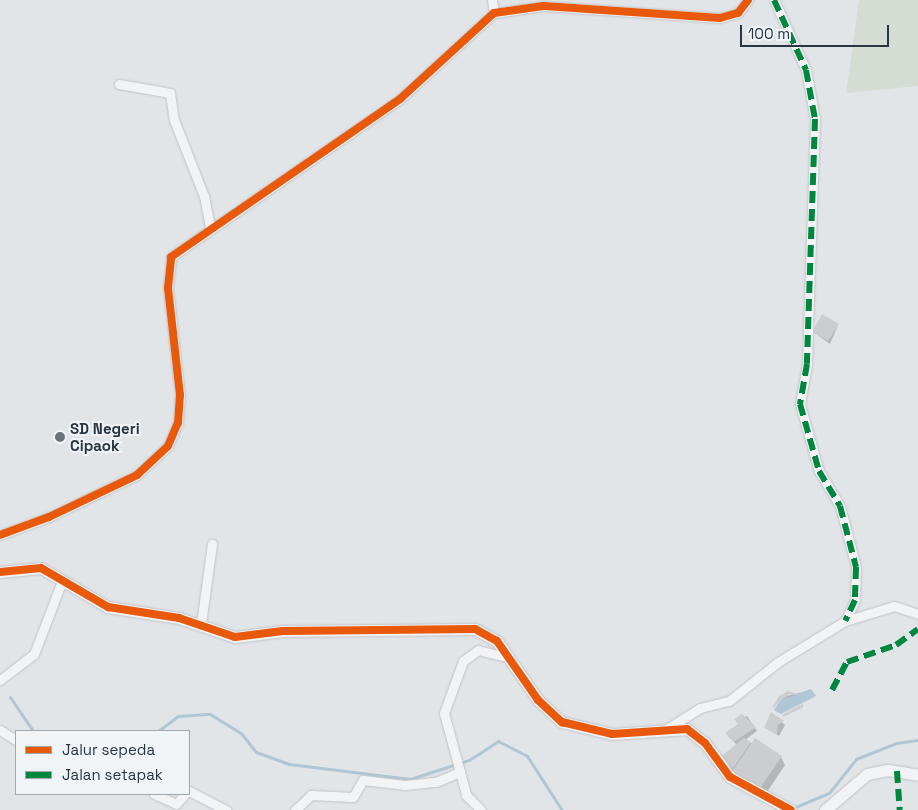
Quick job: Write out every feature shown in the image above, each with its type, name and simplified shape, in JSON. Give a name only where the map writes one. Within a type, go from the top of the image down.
[{"type":"street","points":[[492,0],[494,13]]},
{"type":"street","points":[[0,534],[49,517],[137,475],[168,446],[178,423],[180,395],[168,263],[210,228],[400,99],[494,13],[523,7],[586,4],[720,18],[738,13],[748,0]]},
{"type":"street","points":[[774,0],[806,70],[815,118],[808,364],[800,404],[819,471],[840,506],[856,567],[855,600],[845,621]]},
{"type":"street","points":[[119,84],[170,93],[174,120],[204,196],[210,228]]},
{"type":"street","points":[[201,624],[212,544]]},
{"type":"street","points":[[0,572],[36,567],[114,609],[201,624],[235,637],[283,631],[467,628],[490,634],[538,700],[562,722],[612,734],[668,728],[693,732],[730,777],[791,810]]},
{"type":"street","points":[[0,680],[34,654],[62,581]]},
{"type":"street","points":[[668,728],[700,708],[729,701],[778,662],[845,621],[894,606],[918,614]]},
{"type":"street","points":[[481,810],[466,795],[444,713],[463,661],[478,650],[507,657]]},
{"type":"street","points":[[0,730],[15,739]]},
{"type":"street","points":[[295,810],[311,795],[353,797],[363,780],[404,785],[436,782],[459,767]]},
{"type":"street","points":[[825,810],[867,774],[888,770],[918,775]]},
{"type":"street","points":[[190,792],[226,810]]},
{"type":"street","points":[[156,795],[176,804],[184,795]]},
{"type":"shaded area","points":[[859,0],[918,0],[918,86],[846,93]]},
{"type":"water","points":[[811,689],[816,696],[781,714],[774,710],[781,699]]},
{"type":"building","points":[[822,314],[839,324],[828,341],[812,332]]},
{"type":"building","points":[[788,691],[801,695],[789,694],[772,708],[779,696]]},
{"type":"building","points":[[802,704],[804,707],[783,717],[782,715]]},
{"type":"building","points":[[771,712],[784,721],[778,725],[777,734],[764,728]]},
{"type":"building","points":[[742,714],[756,727],[734,742],[725,733],[738,724],[734,719]]},
{"type":"building","points":[[744,738],[751,742],[733,768],[719,758]]},
{"type":"building","points":[[755,738],[782,756],[758,791],[731,773]]},
{"type":"waterway","points":[[10,697],[32,730]]},
{"type":"waterway","points":[[159,730],[178,716],[210,714],[241,733],[256,752],[289,764],[410,779],[469,760],[498,741],[527,756],[562,810]]},
{"type":"waterway","points":[[793,808],[829,793],[856,759],[896,743],[918,740]]},
{"type":"marked path","points":[[774,0],[806,70],[815,119],[807,364],[800,404],[819,471],[840,506],[856,567],[855,600],[845,621]]},
{"type":"marked path","points":[[832,690],[847,662],[896,645],[918,629]]},
{"type":"marked path","points":[[897,771],[900,810]]},
{"type":"cycle path","points":[[0,535],[49,517],[137,475],[168,446],[178,423],[180,395],[168,288],[171,257],[400,99],[494,13],[544,6],[720,18],[738,13],[748,0]]},
{"type":"cycle path","points":[[0,572],[41,568],[108,607],[179,618],[235,637],[283,631],[475,629],[497,641],[538,700],[562,722],[612,734],[687,729],[705,743],[730,777],[791,810]]},
{"type":"place","name":"SD Negeri Cipaok","points":[[60,437]]}]
